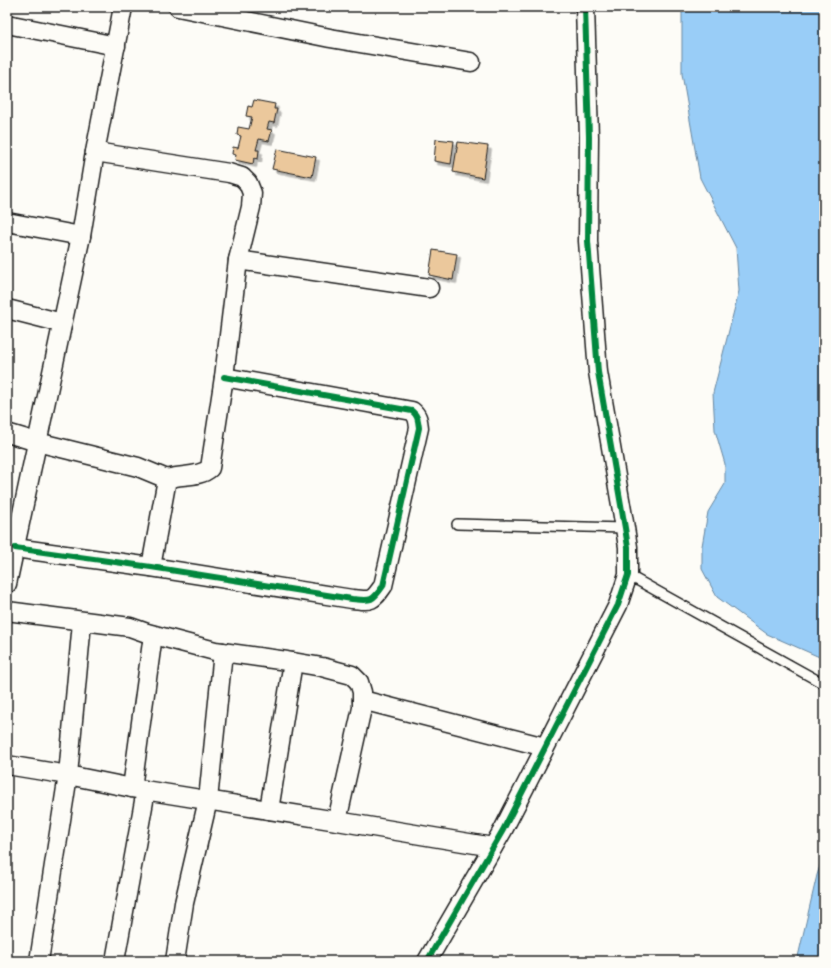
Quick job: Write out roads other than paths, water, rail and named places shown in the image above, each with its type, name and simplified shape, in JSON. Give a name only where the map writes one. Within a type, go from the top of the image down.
[{"type":"street","points":[[7,584],[81,236],[95,152],[124,7]]},
{"type":"street","points":[[178,7],[330,38],[472,62]]},
{"type":"street","points":[[427,961],[493,847],[546,747],[618,605],[628,575],[628,547],[598,372],[588,241],[589,137],[585,7]]},
{"type":"street","points":[[7,24],[116,46]]},
{"type":"street","points":[[7,433],[138,468],[166,479],[174,476],[206,472],[210,468],[224,376],[238,260],[251,207],[252,193],[248,183],[242,177],[229,173],[95,152]]},
{"type":"street","points":[[7,222],[81,236]]},
{"type":"street","points":[[238,260],[429,288]]},
{"type":"street","points":[[7,309],[62,323]]},
{"type":"street","points":[[14,548],[151,567],[366,601],[375,598],[383,586],[419,428],[416,414],[412,411],[224,376]]},
{"type":"street","points":[[151,567],[166,479]]},
{"type":"street","points":[[7,612],[130,627],[154,635],[223,652],[322,667],[352,675],[359,682],[361,687],[362,708],[337,821]]},
{"type":"street","points":[[40,961],[68,775],[82,622]]},
{"type":"street","points":[[115,961],[139,789],[154,635]]},
{"type":"street","points":[[175,961],[184,904],[208,800],[223,652]]},
{"type":"street","points":[[268,810],[293,662]]},
{"type":"street","points":[[362,700],[546,747]]},
{"type":"street","points":[[7,765],[139,789],[493,847]]},
{"type":"lane","points":[[457,524],[625,528]]},
{"type":"lane","points":[[628,575],[824,684]]},
{"type":"water","points":[[682,7],[824,7],[824,659],[767,634],[717,597],[702,569],[702,546],[708,512],[725,484],[725,464],[715,430],[713,393],[739,291],[736,248],[700,178],[682,74]]},
{"type":"water","points":[[824,854],[824,961],[797,961],[817,875]]}]
